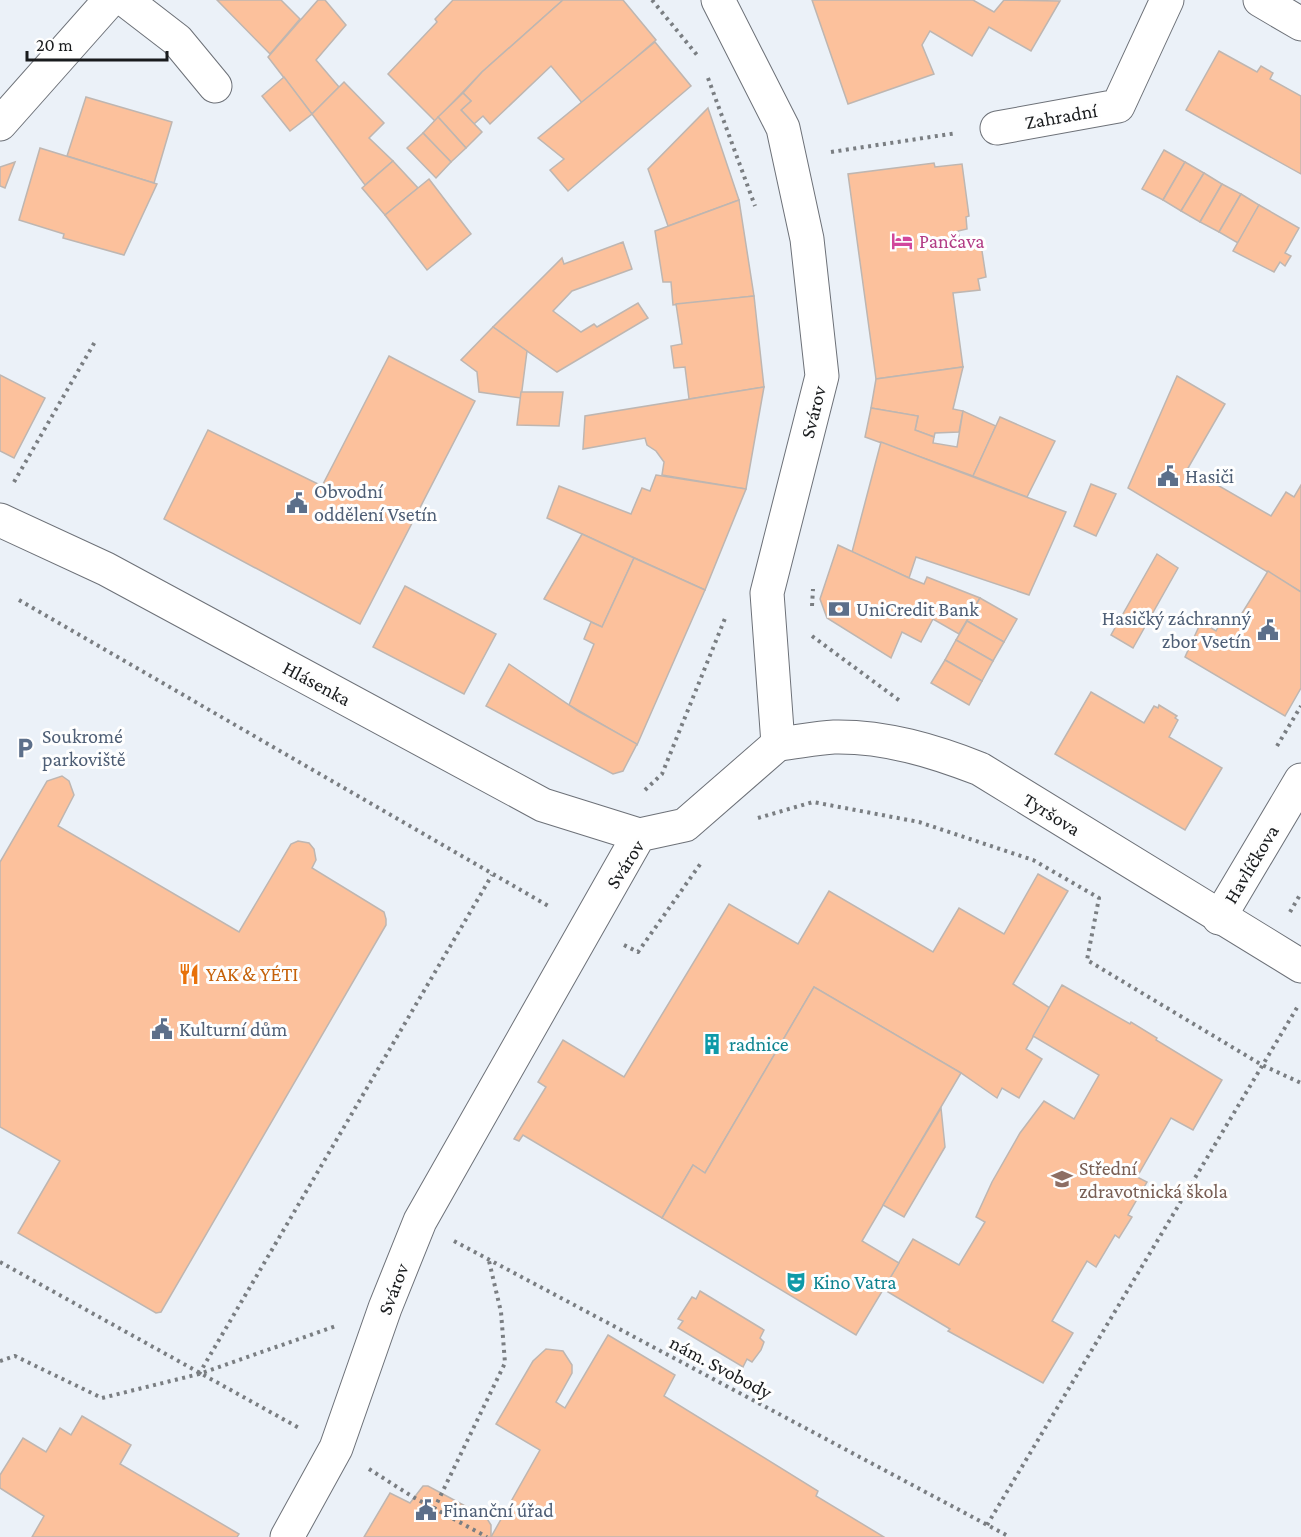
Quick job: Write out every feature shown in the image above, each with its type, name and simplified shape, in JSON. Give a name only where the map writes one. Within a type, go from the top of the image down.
[{"type":"street","points":[[0,124],[111,0]]},
{"type":"street","points":[[125,0],[177,40],[215,86]]},
{"type":"street","name":"Svárov","points":[[287,1537],[336,1448],[385,1308],[420,1221],[639,835],[685,825],[778,744],[767,593],[822,376],[807,239],[783,128],[718,0]]},
{"type":"street","name":"Zahradní","points":[[997,128],[1118,106],[1167,0]]},
{"type":"street","points":[[1260,0],[1301,24]]},
{"type":"street","name":"Hlásenka","points":[[4,505],[106,569],[543,805],[639,835]]},
{"type":"street","name":"Tyršova","points":[[778,744],[835,737],[890,742],[938,753],[980,769],[1219,918],[1301,966]]},
{"type":"street","name":"Havlíčkova","points":[[1219,918],[1301,780]]},
{"type":"path","points":[[652,0],[702,60]]},
{"type":"path","points":[[705,68],[759,217]]},
{"type":"path","points":[[790,159],[997,128]]},
{"type":"path","points":[[4,505],[96,340]]},
{"type":"path","points":[[811,614],[813,583]]},
{"type":"path","points":[[19,600],[492,875],[638,952],[702,862],[710,855]]},
{"type":"path","points":[[644,792],[662,774],[727,613]]},
{"type":"path","points":[[811,625],[810,635],[908,706]]},
{"type":"path","points":[[750,820],[813,802],[919,822],[1033,860],[1100,898],[1087,960],[1262,1065],[1301,1083]]},
{"type":"path","points":[[199,1374],[492,875]]},
{"type":"path","points":[[1237,888],[1287,918],[1301,893]]},
{"type":"path","points":[[987,1525],[1301,1001]]},
{"type":"path","name":"nám. Svobody","points":[[420,1221],[489,1260],[1010,1537]]},
{"type":"path","points":[[434,1509],[505,1363],[501,1312],[489,1260]]},
{"type":"path","points":[[0,1262],[336,1448],[434,1509],[487,1537]]},
{"type":"path","points":[[0,1361],[15,1356],[102,1398],[199,1374],[385,1308]]},
{"type":"building","points":[[217,0],[281,0],[300,19],[270,54]]},
{"type":"building","points":[[318,0],[325,0],[346,25],[316,60],[339,87],[312,114],[268,57]]},
{"type":"building","points":[[453,0],[563,0],[482,72],[435,121],[388,74],[437,22],[435,19]]},
{"type":"building","points":[[563,0],[623,0],[656,40],[583,104],[551,66],[490,124],[483,116],[474,124],[461,110],[471,101],[463,93],[482,72]]},
{"type":"building","points":[[812,0],[973,0],[994,12],[1004,0],[1060,1],[1031,51],[989,27],[972,56],[930,31],[922,45],[934,74],[848,104]]},
{"type":"building","points":[[655,42],[691,86],[568,191],[550,170],[564,159],[538,138]]},
{"type":"building","points":[[1219,51],[1257,72],[1261,66],[1273,73],[1270,79],[1301,96],[1301,174],[1186,110]]},
{"type":"building","points":[[284,77],[312,114],[290,131],[262,96]]},
{"type":"building","points":[[344,82],[384,123],[369,138],[393,161],[365,185],[312,114]]},
{"type":"building","points":[[463,93],[471,101],[461,110],[482,132],[466,148],[438,117]]},
{"type":"building","points":[[86,97],[172,122],[154,183],[67,156]]},
{"type":"building","points":[[708,108],[739,200],[668,226],[648,169]]},
{"type":"building","points":[[438,117],[466,148],[451,162],[423,133]]},
{"type":"building","points":[[423,133],[451,162],[436,178],[407,148]]},
{"type":"building","points":[[40,148],[157,184],[124,255],[63,238],[64,234],[19,220]]},
{"type":"building","points":[[1164,150],[1185,162],[1163,200],[1142,189]]},
{"type":"building","points":[[393,161],[418,188],[385,215],[362,188]]},
{"type":"building","points":[[15,162],[5,188],[0,186],[0,167]]},
{"type":"building","points":[[1185,162],[1204,173],[1181,211],[1163,200]]},
{"type":"building","points":[[934,163],[935,167],[962,164],[969,216],[966,217],[967,229],[958,231],[960,241],[980,238],[986,277],[978,279],[980,290],[953,293],[963,367],[876,379],[848,174]]},
{"type":"building","points":[[1204,173],[1222,184],[1200,222],[1181,211]]},
{"type":"building","points":[[429,179],[471,234],[427,270],[385,215]]},
{"type":"building","points":[[1222,184],[1241,194],[1219,232],[1200,222]]},
{"type":"building","points":[[1241,194],[1259,205],[1238,243],[1219,232]]},
{"type":"building","points":[[739,200],[754,296],[673,305],[671,282],[663,282],[655,231]]},
{"type":"building","points":[[1259,205],[1299,228],[1285,253],[1291,256],[1285,266],[1280,262],[1274,272],[1233,251]]},
{"type":"building","points":[[623,242],[632,269],[572,291],[553,311],[581,332],[594,324],[597,327],[638,303],[648,318],[557,372],[493,327],[562,258],[564,264]]},
{"type":"building","points":[[754,296],[764,387],[689,399],[685,367],[674,368],[671,346],[682,344],[676,304]]},
{"type":"building","points":[[493,327],[527,351],[521,398],[479,392],[477,372],[461,360]]},
{"type":"building","name":"Obvodní oddělení Vsetín","points":[[389,356],[475,401],[360,624],[164,519],[208,430],[322,486]]},
{"type":"building","points":[[963,367],[953,409],[963,411],[959,432],[935,433],[934,437],[915,430],[918,416],[871,408],[876,379]]},
{"type":"building","points":[[0,375],[45,398],[14,458],[0,451]]},
{"type":"building","name":"Hasiči","points":[[1177,376],[1225,404],[1188,468],[1271,516],[1286,492],[1294,497],[1301,485],[1301,592],[1128,488]]},
{"type":"building","points":[[764,387],[746,489],[662,475],[664,462],[656,451],[647,445],[645,438],[583,449],[585,416]]},
{"type":"building","points":[[521,392],[563,392],[559,426],[517,425]]},
{"type":"building","points":[[871,408],[918,416],[915,430],[934,437],[933,443],[957,447],[963,411],[996,426],[973,476],[865,437]]},
{"type":"building","points":[[1000,417],[1055,441],[1027,497],[973,476]]},
{"type":"building","points":[[881,442],[1066,512],[1029,595],[916,557],[909,578],[852,552]]},
{"type":"building","points":[[656,475],[746,489],[705,590],[547,518],[559,486],[631,514],[642,488],[650,491]]},
{"type":"building","points":[[1091,484],[1116,494],[1096,536],[1074,526]]},
{"type":"building","points":[[582,534],[634,558],[602,627],[544,599]]},
{"type":"building","points":[[838,545],[924,584],[927,577],[980,598],[959,634],[933,619],[921,642],[902,632],[891,658],[827,618],[820,599]]},
{"type":"building","points":[[1157,554],[1178,568],[1133,648],[1111,635]]},
{"type":"building","points":[[634,558],[705,590],[637,745],[569,705],[594,644],[584,639],[591,622],[602,627]]},
{"type":"building","points":[[1268,571],[1301,592],[1301,688],[1285,716],[1185,657],[1201,622],[1216,631],[1224,616],[1236,623]]},
{"type":"building","points":[[405,586],[496,634],[464,694],[373,647]]},
{"type":"building","points":[[980,598],[1017,619],[1004,642],[967,621]]},
{"type":"building","points":[[967,621],[1004,642],[993,661],[956,640]]},
{"type":"building","points":[[956,640],[993,661],[982,681],[945,660]]},
{"type":"building","points":[[945,660],[982,681],[969,705],[931,683]]},
{"type":"building","points":[[509,664],[578,711],[637,744],[623,771],[613,774],[486,706]]},
{"type":"building","points":[[1091,692],[1144,723],[1154,706],[1158,708],[1159,705],[1177,716],[1175,718],[1178,720],[1169,737],[1222,768],[1185,830],[1055,754]]},
{"type":"building","name":"Kulturní dům","points":[[62,776],[69,781],[74,795],[58,826],[239,932],[291,844],[298,841],[309,843],[314,849],[316,860],[312,868],[384,912],[386,919],[386,925],[161,1312],[156,1313],[18,1233],[60,1161],[0,1127],[0,862],[47,781]]},
{"type":"building","name":"radnice","points":[[1038,874],[1068,891],[1013,984],[1050,1008],[1026,1049],[1042,1059],[1019,1098],[1002,1088],[997,1098],[961,1073],[814,987],[705,1173],[693,1165],[662,1218],[523,1135],[519,1141],[514,1139],[546,1087],[538,1082],[563,1040],[624,1077],[729,904],[798,944],[829,891],[933,952],[959,908],[1004,934]]},
{"type":"building","points":[[1062,985],[1130,1024],[1131,1022],[1222,1080],[1193,1130],[1171,1118],[1137,1177],[1147,1182],[1128,1215],[1132,1217],[1119,1238],[1115,1235],[1096,1267],[1087,1261],[1052,1321],[1073,1333],[1043,1383],[948,1331],[950,1329],[883,1289],[913,1239],[959,1265],[985,1222],[976,1217],[992,1182],[1020,1133],[1044,1101],[1074,1119],[1099,1075],[1033,1036]]},
{"type":"building","points":[[814,987],[961,1073],[862,1241],[899,1263],[856,1335],[662,1218],[693,1165],[705,1173]]},
{"type":"building","points":[[941,1108],[945,1147],[904,1217],[883,1205]]},
{"type":"building","points":[[700,1291],[764,1330],[760,1338],[764,1342],[761,1350],[752,1362],[747,1359],[743,1367],[678,1328],[683,1321],[678,1319],[692,1297],[696,1299]]},
{"type":"building","points":[[608,1335],[675,1375],[664,1396],[818,1491],[816,1496],[884,1537],[491,1537],[540,1450],[496,1424],[533,1361],[546,1349],[563,1351],[572,1365],[572,1373],[556,1402],[565,1408]]},
{"type":"building","points":[[82,1416],[131,1445],[120,1464],[239,1534],[237,1537],[32,1537],[44,1516],[0,1488],[0,1475],[23,1438],[46,1452],[60,1428],[71,1435]]},
{"type":"building","name":"Finanční úřad","points":[[423,1486],[428,1486],[486,1517],[491,1525],[491,1537],[364,1537],[390,1493],[410,1503]]},
{"type":"place","name":"Pančava","points":[[902,241]]},
{"type":"place","name":"Hasiči","points":[[1168,476]]},
{"type":"place","name":"Obvodní oddělení Vsetín","points":[[297,503]]},
{"type":"place","name":"UniCredit Bank","points":[[839,609]]},
{"type":"place","name":"Hasičký záchranný zbor Vsetín","points":[[1268,630]]},
{"type":"place","name":"Soukromé parkoviště","points":[[25,748]]},
{"type":"place","name":"YAK & YÉTI","points":[[189,974]]},
{"type":"place","name":"Kulturní dům","points":[[162,1029]]},
{"type":"place","name":"radnice","points":[[712,1044]]},
{"type":"place","name":"Střední zdravotnická škola","points":[[1062,1179]]},
{"type":"place","name":"Kino Vatra","points":[[796,1282]]},
{"type":"place","name":"Finanční úřad","points":[[426,1510]]}]
